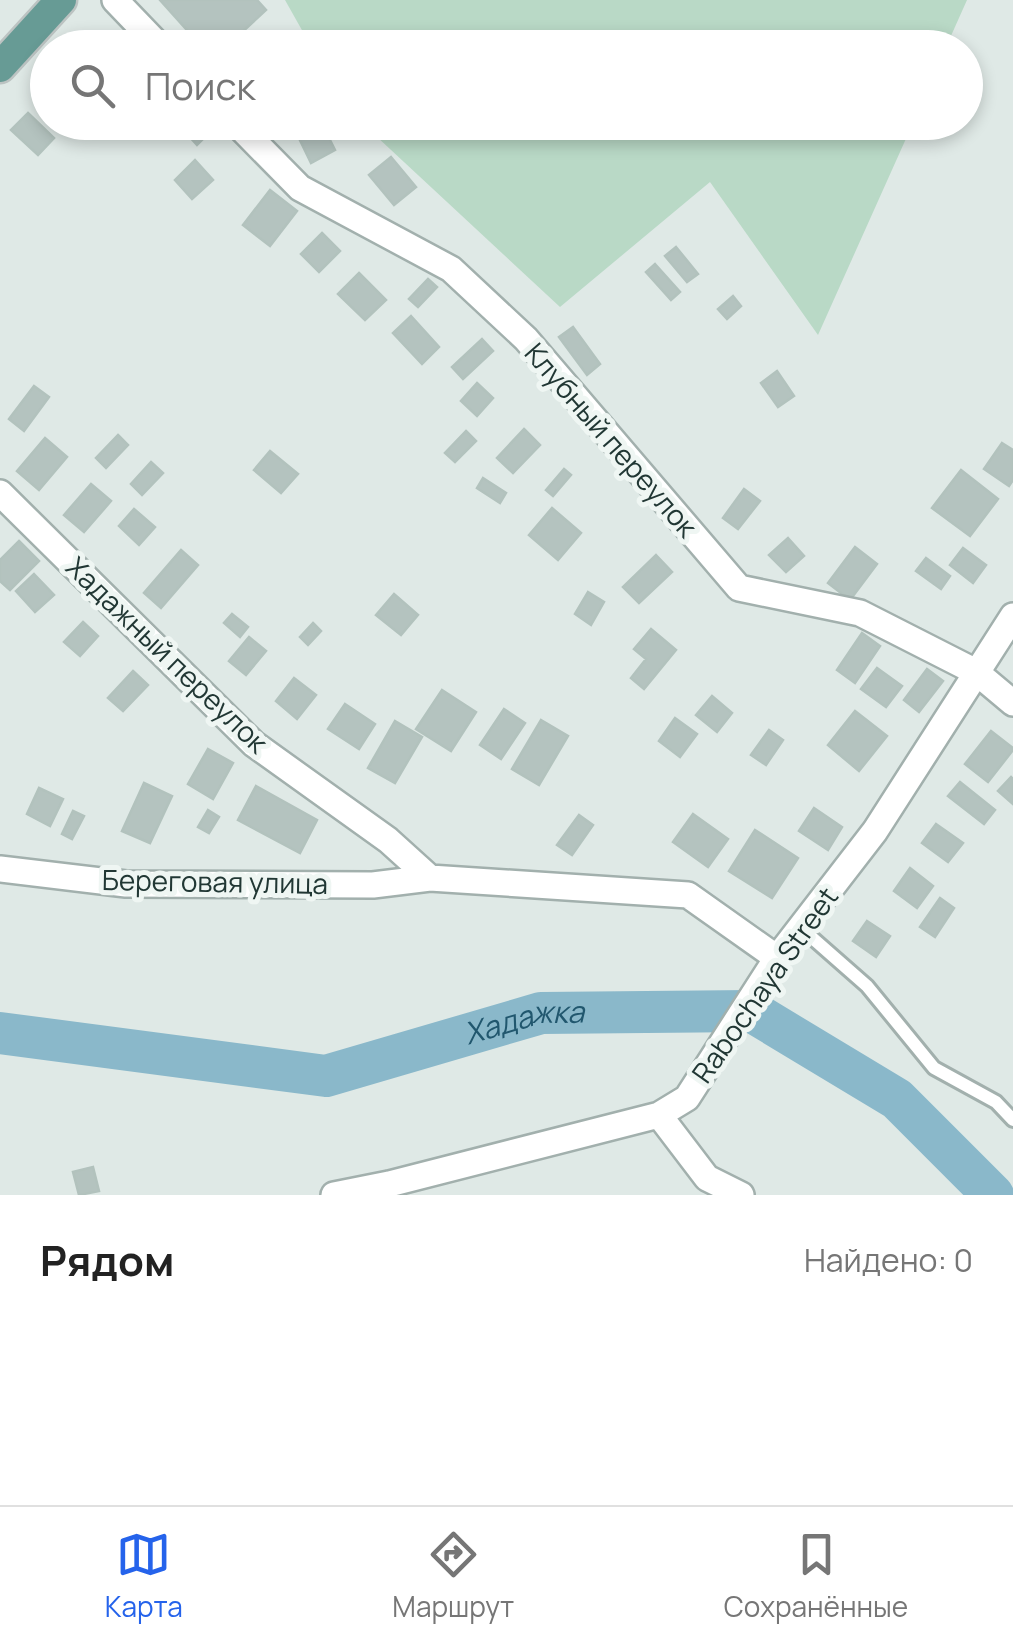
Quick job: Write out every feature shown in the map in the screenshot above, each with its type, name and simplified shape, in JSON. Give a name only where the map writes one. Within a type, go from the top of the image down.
[{"type":"main road","points":[[33,30],[60,0]]},
{"type":"main road","points":[[0,66],[30,33]]},
{"type":"street","points":[[114,0],[144,30]]},
{"type":"street","name":"Клубный переулок","points":[[253,140],[300,188],[450,269],[526,339],[739,588],[860,614],[976,672],[1013,703]]},
{"type":"street","name":"Хадажный переулок","points":[[0,493],[254,744],[388,840],[430,878]]},
{"type":"street","name":"Rabochaya Street","points":[[334,1195],[389,1189],[659,1116],[687,1098],[777,958],[875,830],[1013,616]]},
{"type":"street","name":"Береговая улица","points":[[0,869],[126,884],[373,885],[430,878]]},
{"type":"street","points":[[430,878],[688,895],[777,958]]},
{"type":"street","points":[[659,1116],[707,1178],[741,1195]]},
{"type":"lane","points":[[801,928],[867,986],[934,1068],[996,1102],[1013,1120]]},
{"type":"green space","points":[[285,0],[967,0],[954,30],[302,30]]},
{"type":"green space","points":[[380,140],[905,140],[818,335],[710,182],[560,307]]},
{"type":"building","points":[[160,0],[257,0],[266,10],[244,30],[187,30]]},
{"type":"building","points":[[28,113],[30,140],[52,140],[38,155],[11,130]]},
{"type":"building","points":[[300,140],[330,140],[335,150],[311,163]]},
{"type":"building","points":[[391,157],[416,187],[394,205],[369,175]]},
{"type":"building","points":[[195,160],[213,180],[192,199],[175,180]]},
{"type":"building","points":[[270,190],[297,211],[270,246],[243,225]]},
{"type":"building","points":[[322,233],[340,251],[319,272],[301,254]]},
{"type":"building","points":[[676,247],[698,274],[687,282],[665,256]]},
{"type":"building","points":[[655,264],[680,292],[671,300],[646,272]]},
{"type":"building","points":[[359,273],[386,300],[365,320],[338,294]]},
{"type":"building","points":[[428,279],[437,287],[418,307],[409,299]]},
{"type":"building","points":[[733,296],[741,306],[727,319],[718,309]]},
{"type":"building","points":[[411,316],[439,347],[422,364],[393,333]]},
{"type":"building","points":[[573,327],[600,364],[587,375],[559,337]]},
{"type":"building","points":[[482,339],[493,351],[463,379],[452,367]]},
{"type":"building","points":[[777,371],[794,396],[778,407],[761,383]]},
{"type":"building","points":[[477,383],[493,398],[477,416],[461,401]]},
{"type":"building","points":[[34,386],[49,397],[24,431],[9,419]]},
{"type":"building","points":[[524,429],[540,445],[513,473],[497,458]]},
{"type":"building","points":[[466,431],[476,441],[455,462],[445,453]]},
{"type":"building","points":[[118,435],[128,445],[106,468],[96,458]]},
{"type":"building","points":[[45,438],[67,457],[39,490],[17,471]]},
{"type":"building","points":[[1002,443],[1013,450],[1013,480],[1009,486],[984,469]]},
{"type":"building","points":[[270,451],[298,474],[281,493],[254,470]]},
{"type":"building","points":[[151,462],[163,473],[142,495],[131,484]]},
{"type":"building","points":[[564,469],[571,475],[553,496],[546,490]]},
{"type":"building","points":[[961,470],[998,499],[970,536],[932,508]]},
{"type":"building","points":[[483,478],[506,493],[500,503],[477,488]]},
{"type":"building","points":[[91,484],[111,501],[84,532],[64,515]]},
{"type":"building","points":[[744,489],[760,501],[738,529],[723,518]]},
{"type":"building","points":[[552,508],[581,533],[558,560],[529,535]]},
{"type":"building","points":[[134,509],[155,527],[139,545],[119,526]]},
{"type":"building","points":[[788,538],[804,556],[786,572],[769,555]]},
{"type":"building","points":[[19,541],[39,561],[10,590],[0,581],[0,560]]},
{"type":"building","points":[[855,547],[877,564],[850,600],[828,583]]},
{"type":"building","points":[[963,548],[986,565],[973,583],[950,565]]},
{"type":"building","points":[[181,550],[198,565],[161,608],[144,593]]},
{"type":"building","points":[[656,555],[672,572],[639,603],[623,587]]},
{"type":"building","points":[[926,558],[950,576],[941,589],[916,571]]},
{"type":"building","points":[[34,574],[54,595],[35,612],[16,591]]},
{"type":"building","points":[[588,592],[604,602],[591,625],[575,614]]},
{"type":"building","points":[[394,594],[418,615],[401,635],[376,615]]},
{"type":"building","points":[[232,614],[248,627],[240,637],[224,623]]},
{"type":"building","points":[[83,622],[98,636],[80,656],[64,642]]},
{"type":"building","points":[[313,623],[321,631],[308,645],[300,637]]},
{"type":"building","points":[[651,629],[676,650],[644,689],[631,678],[646,659],[634,649]]},
{"type":"building","points":[[862,633],[880,646],[855,683],[837,670]]},
{"type":"building","points":[[249,637],[266,651],[246,675],[229,661]]},
{"type":"building","points":[[877,668],[902,686],[886,707],[861,689]]},
{"type":"building","points":[[927,669],[943,681],[919,712],[904,700]]},
{"type":"building","points":[[133,671],[148,685],[123,711],[108,698]]},
{"type":"building","points":[[294,678],[316,695],[297,719],[276,701]]},
{"type":"building","points":[[442,690],[476,712],[451,751],[416,729]]},
{"type":"building","points":[[712,696],[732,713],[717,732],[696,715]]},
{"type":"building","points":[[345,704],[375,724],[359,749],[328,729]]},
{"type":"building","points":[[504,709],[525,723],[501,759],[480,745]]},
{"type":"building","points":[[855,711],[887,736],[859,771],[828,745]]},
{"type":"building","points":[[675,718],[697,734],[680,757],[659,741]]},
{"type":"building","points":[[541,720],[568,736],[539,785],[512,769]]},
{"type":"building","points":[[395,721],[422,737],[395,783],[368,768]]},
{"type":"building","points":[[769,730],[783,740],[766,765],[751,755]]},
{"type":"building","points":[[991,731],[1013,750],[988,782],[965,764]]},
{"type":"building","points":[[208,749],[233,763],[213,799],[188,784]]},
{"type":"building","points":[[1013,779],[1013,804],[998,791]]},
{"type":"building","points":[[960,782],[995,810],[984,824],[948,796]]},
{"type":"building","points":[[144,783],[172,796],[150,843],[122,831]]},
{"type":"building","points":[[256,786],[317,820],[300,853],[238,820]]},
{"type":"building","points":[[39,788],[63,799],[50,826],[27,814]]},
{"type":"building","points":[[814,808],[842,827],[828,850],[799,831]]},
{"type":"building","points":[[208,810],[219,817],[209,833],[198,827]]},
{"type":"building","points":[[73,811],[84,816],[72,839],[62,834]]},
{"type":"building","points":[[693,814],[728,839],[708,867],[673,842]]},
{"type":"building","points":[[579,815],[593,825],[572,855],[557,845]]},
{"type":"building","points":[[936,824],[963,843],[948,862],[922,843]]},
{"type":"building","points":[[755,830],[798,858],[772,898],[729,871]]},
{"type":"building","points":[[910,868],[933,886],[917,908],[894,891]]},
{"type":"building","points":[[940,898],[954,908],[935,937],[920,927]]},
{"type":"building","points":[[867,921],[890,936],[876,957],[853,941]]},
{"type":"building","points":[[93,1167],[99,1191],[79,1195],[73,1172]]},
{"type":"waterway","name":"Хадажка","points":[[0,1033],[326,1076],[541,1013],[751,1011],[897,1099],[993,1195]]}]
